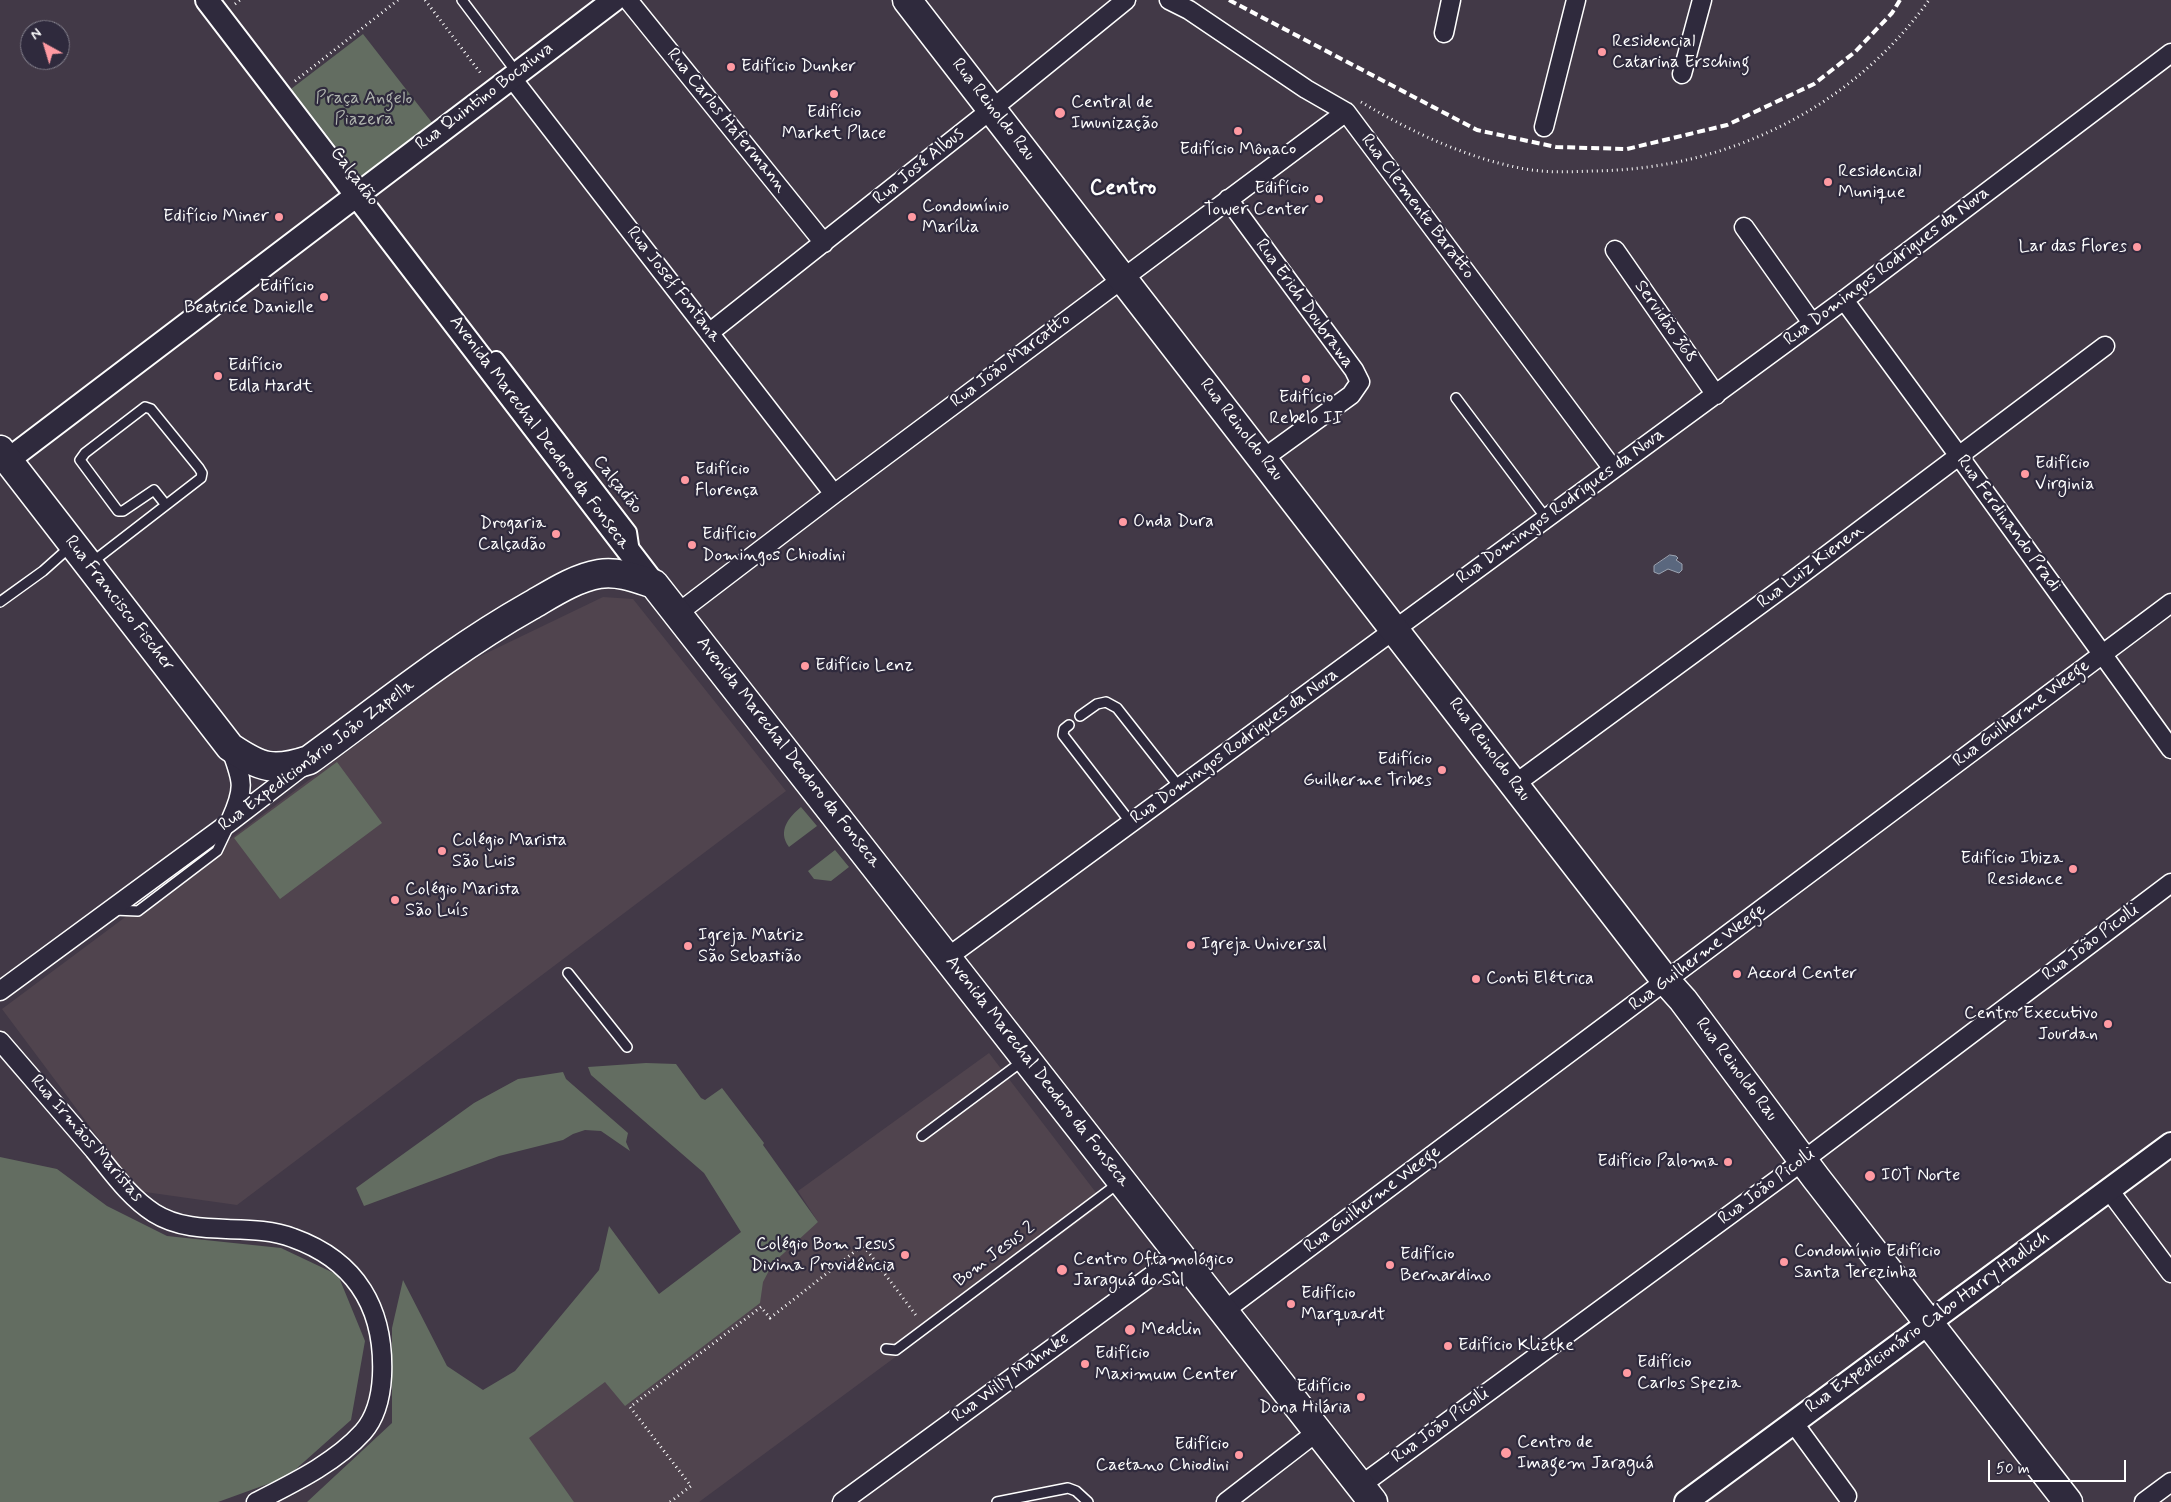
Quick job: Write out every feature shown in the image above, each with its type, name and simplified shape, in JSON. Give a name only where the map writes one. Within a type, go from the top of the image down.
[{"type":"main road","name":"Rua Reinoldo Rau","points":[[907,0],[1122,279],[1264,458],[1666,981],[1683,1000],[1803,1160],[2068,1502]]},
{"type":"main road","name":"Rua Francisco Fischer","points":[[4,455],[230,747],[252,762],[267,767],[295,765],[310,760]]},
{"type":"main road","name":"Rua Expedicionário João Zapella","points":[[310,760],[475,639],[543,598],[580,580],[599,574],[628,575],[654,584]]},
{"type":"main road","name":"Avenida Marechal Deodoro da Fonseca","points":[[654,584],[948,957],[1366,1494]]},
{"type":"street","name":"Calçadão","points":[[196,0],[357,195]]},
{"type":"street","name":"Avenida Marechal Deodoro da Fonseca","points":[[207,0],[654,584]]},
{"type":"street","name":"Calçadão","points":[[219,0],[287,88],[357,195]]},
{"type":"street","name":"Rua Quintino Bocaiuva","points":[[4,455],[357,195],[614,0]]},
{"type":"street","name":"Rua Carlos Hafermann","points":[[628,0],[824,243]]},
{"type":"street","name":"Rua José Albus","points":[[709,332],[824,243],[1126,0]]},
{"type":"street","name":"Rua Clemente Baratto","points":[[1169,0],[1189,10],[1306,89],[1346,112],[1614,469]]},
{"type":"street","points":[[1444,33],[1451,0]]},
{"type":"street","points":[[1544,127],[1576,0]]},
{"type":"street","points":[[1682,74],[1702,0]]},
{"type":"street","name":"Rua Domingos Rodrigues da Nova","points":[[948,957],[1844,300],[2171,53]]},
{"type":"street","name":"Rua Josef Fontana","points":[[507,80],[709,332],[834,494]]},
{"type":"street","name":"Rua João Marcatto","points":[[678,613],[834,494],[1346,112]]},
{"type":"street","name":"Rua Erich Doubrawa","points":[[1228,199],[1354,370],[1360,382],[1351,395],[1264,458]]},
{"type":"street","points":[[1744,227],[1812,323]]},
{"type":"street","name":"Servidão 368","points":[[1614,250],[1716,394]]},
{"type":"street","name":"Rua Ferdinando Pradi","points":[[1844,300],[2171,749]]},
{"type":"street","name":"Rua Luiz Kienen","points":[[1515,784],[1795,579],[2105,346]]},
{"type":"street","name":"Rua Guilherme Weege","points":[[1224,1311],[2171,603]]},
{"type":"street","name":"Rua Francisco Fischer","points":[[230,747],[242,785],[240,800],[230,822]]},
{"type":"street","name":"Rua Expedicionário João Zapella","points":[[0,991],[230,822],[310,760]]},
{"type":"street","name":"Rua João Picolli","points":[[1366,1494],[1803,1160],[2171,883]]},
{"type":"street","name":"Rua Irmãos Maristas","points":[[0,1041],[122,1184],[153,1213],[189,1226],[274,1231],[295,1238],[320,1250],[338,1263],[360,1285],[374,1310],[380,1332],[382,1359],[381,1394],[374,1414],[364,1431],[346,1448],[301,1479],[256,1502]]},
{"type":"street","name":"Rua Expedicionário Cabo Harry Hadlich","points":[[1686,1502],[2171,1144]]},
{"type":"street","points":[[2109,1190],[2171,1273]]},
{"type":"street","name":"Rua Willy Mahnke","points":[[842,1502],[1180,1255]]},
{"type":"street","points":[[1793,1422],[1847,1496]]},
{"type":"street","points":[[1226,1502],[1318,1431]]},
{"type":"street","points":[[2144,1502],[2171,1482]]},
{"type":"lane","points":[[462,0],[507,80]]},
{"type":"lane","points":[[1456,398],[1546,518]]},
{"type":"lane","points":[[0,602],[43,571],[81,554],[166,505],[201,478],[202,473],[152,409],[145,407],[84,453],[80,460],[118,511],[123,511],[154,490],[166,505]]},
{"type":"lane","points":[[1080,716],[1097,704],[1106,702],[1116,708],[1180,788]]},
{"type":"lane","points":[[1069,725],[1064,729],[1063,735],[1131,823]]},
{"type":"lane","points":[[568,973],[627,1047]]},
{"type":"lane","points":[[924,1135],[1027,1058]]},
{"type":"lane","name":"Bom Jesus 2","points":[[886,1349],[896,1350],[1122,1180]]},
{"type":"lane","points":[[997,1502],[1068,1488],[1076,1491],[1088,1502]]},
{"type":"path","points":[[287,88],[398,0]]},
{"type":"path","points":[[425,0],[507,80]]},
{"type":"path","points":[[670,1502],[692,1486],[630,1407],[761,1307],[770,1318],[863,1245],[926,1328]]},
{"type":"shaded area","name":"Colégio Marista São Luís","points":[[603,597],[633,599],[786,791],[237,1205],[138,1191],[2,1009],[466,663]]},
{"type":"shaded area","name":"Colégio Bom Jesus Divina Providência","points":[[989,1053],[1104,1203],[699,1502],[574,1502],[528,1438],[818,1222],[798,1191]]},
{"type":"green space","name":"Praça Angelo Piazera","points":[[363,34],[437,129],[365,184],[291,89]]},
{"type":"green space","points":[[337,762],[382,823],[280,899],[234,838]]},
{"type":"green space","points":[[801,807],[817,826],[789,847],[784,830],[792,815]]},
{"type":"green space","points":[[835,850],[849,867],[831,881],[814,879],[808,871]]},
{"type":"green space","points":[[646,1063],[676,1064],[701,1098],[705,1100],[722,1088],[764,1143],[763,1145],[818,1222],[773,1263],[763,1282],[760,1303],[625,1406],[605,1382],[529,1438],[574,1502],[307,1502],[392,1423],[392,1328],[403,1280],[447,1366],[483,1390],[515,1371],[599,1270],[609,1226],[659,1294],[741,1232],[704,1173],[591,1075],[588,1067]]},
{"type":"green space","points":[[563,1072],[566,1079],[628,1133],[626,1142],[630,1151],[601,1131],[585,1130],[563,1140],[499,1156],[364,1206],[356,1188],[474,1103],[518,1079]]},
{"type":"green space","points":[[0,1157],[57,1169],[107,1206],[167,1236],[281,1248],[338,1275],[365,1341],[351,1420],[287,1477],[218,1502],[0,1502]]},
{"type":"water","points":[[1670,555],[1678,558],[1676,560],[1682,564],[1682,570],[1679,573],[1668,569],[1659,574],[1654,572],[1654,566]]},
{"type":"railway","points":[[1229,0],[1477,130],[1556,147],[1627,149],[1727,125],[1814,84],[1855,52],[1892,13],[1900,0]]},
{"type":"place","name":"Residencial Catarina Ersching","points":[[1602,52]]},
{"type":"place","name":"Edifício Dunker","points":[[731,67]]},
{"type":"place","name":"Edifício Market Place","points":[[834,94]]},
{"type":"place","name":"Central de Imunização","points":[[1060,113]]},
{"type":"place","name":"Edifício Mônaco","points":[[1238,131]]},
{"type":"place","name":"Residencial Munique","points":[[1828,182]]},
{"type":"place","name":"Edifício Tower Center","points":[[1319,199]]},
{"type":"place","name":"Edifício Miner","points":[[279,217]]},
{"type":"place","name":"Condomínio Marília","points":[[912,217]]},
{"type":"place","name":"Lar das Flores","points":[[2137,247]]},
{"type":"place","name":"Edifício Beatrice Danielle","points":[[324,297]]},
{"type":"place","name":"Edifício Edla Hardt","points":[[218,376]]},
{"type":"place","name":"Edifício Rebelo II","points":[[1306,379]]},
{"type":"place","name":"Edifício Virginia","points":[[2025,474]]},
{"type":"place","name":"Edifício Florença","points":[[685,480]]},
{"type":"place","name":"Onda Dura","points":[[1123,522]]},
{"type":"place","name":"Drogaria Calçadão","points":[[556,534]]},
{"type":"place","name":"Edifício Domingos Chiodini","points":[[692,545]]},
{"type":"place","name":"Edifício Lenz","points":[[805,666]]},
{"type":"place","name":"Edifício Guilherme Tribes","points":[[1442,770]]},
{"type":"place","name":"Colégio Marista São Luis","points":[[442,851]]},
{"type":"place","name":"Edifício Ibiza Residence","points":[[2073,869]]},
{"type":"place","name":"Colégio Marista São Luís","points":[[395,900]]},
{"type":"place","name":"Igreja Universal","points":[[1191,945]]},
{"type":"place","name":"Igreja Matriz São Sebastião","points":[[688,946]]},
{"type":"place","name":"Accord Center","points":[[1737,974]]},
{"type":"place","name":"Conti Elétrica","points":[[1476,979]]},
{"type":"place","name":"Centro Executivo Jourdan","points":[[2108,1024]]},
{"type":"place","name":"Edifício Paloma","points":[[1728,1162]]},
{"type":"place","name":"IOT Norte","points":[[1870,1176]]},
{"type":"place","name":"Colégio Bom Jesus Divina Providência","points":[[905,1255]]},
{"type":"place","name":"Condomínio Edifício Santa Terezinha","points":[[1784,1262]]},
{"type":"place","name":"Edifício Bernardino","points":[[1390,1265]]},
{"type":"place","name":"Centro Oftamológico Jaraguá do Sul","points":[[1062,1270]]},
{"type":"place","name":"Edifício Marquardt","points":[[1291,1304]]},
{"type":"place","name":"Medclin","points":[[1130,1330]]},
{"type":"place","name":"Edifício Kliztke","points":[[1448,1346]]},
{"type":"place","name":"Edifício Maximum Center","points":[[1085,1364]]},
{"type":"place","name":"Edifício Carlos Spezia","points":[[1627,1373]]},
{"type":"place","name":"Edifício Dona Hilária","points":[[1361,1397]]},
{"type":"place","name":"Centro de Imagem Jaraguá","points":[[1506,1453]]},
{"type":"place","name":"Edifício Caetano Chiodini","points":[[1239,1455]]},
{"type":"district","name":"Centro","points":[[1123,189]]}]
